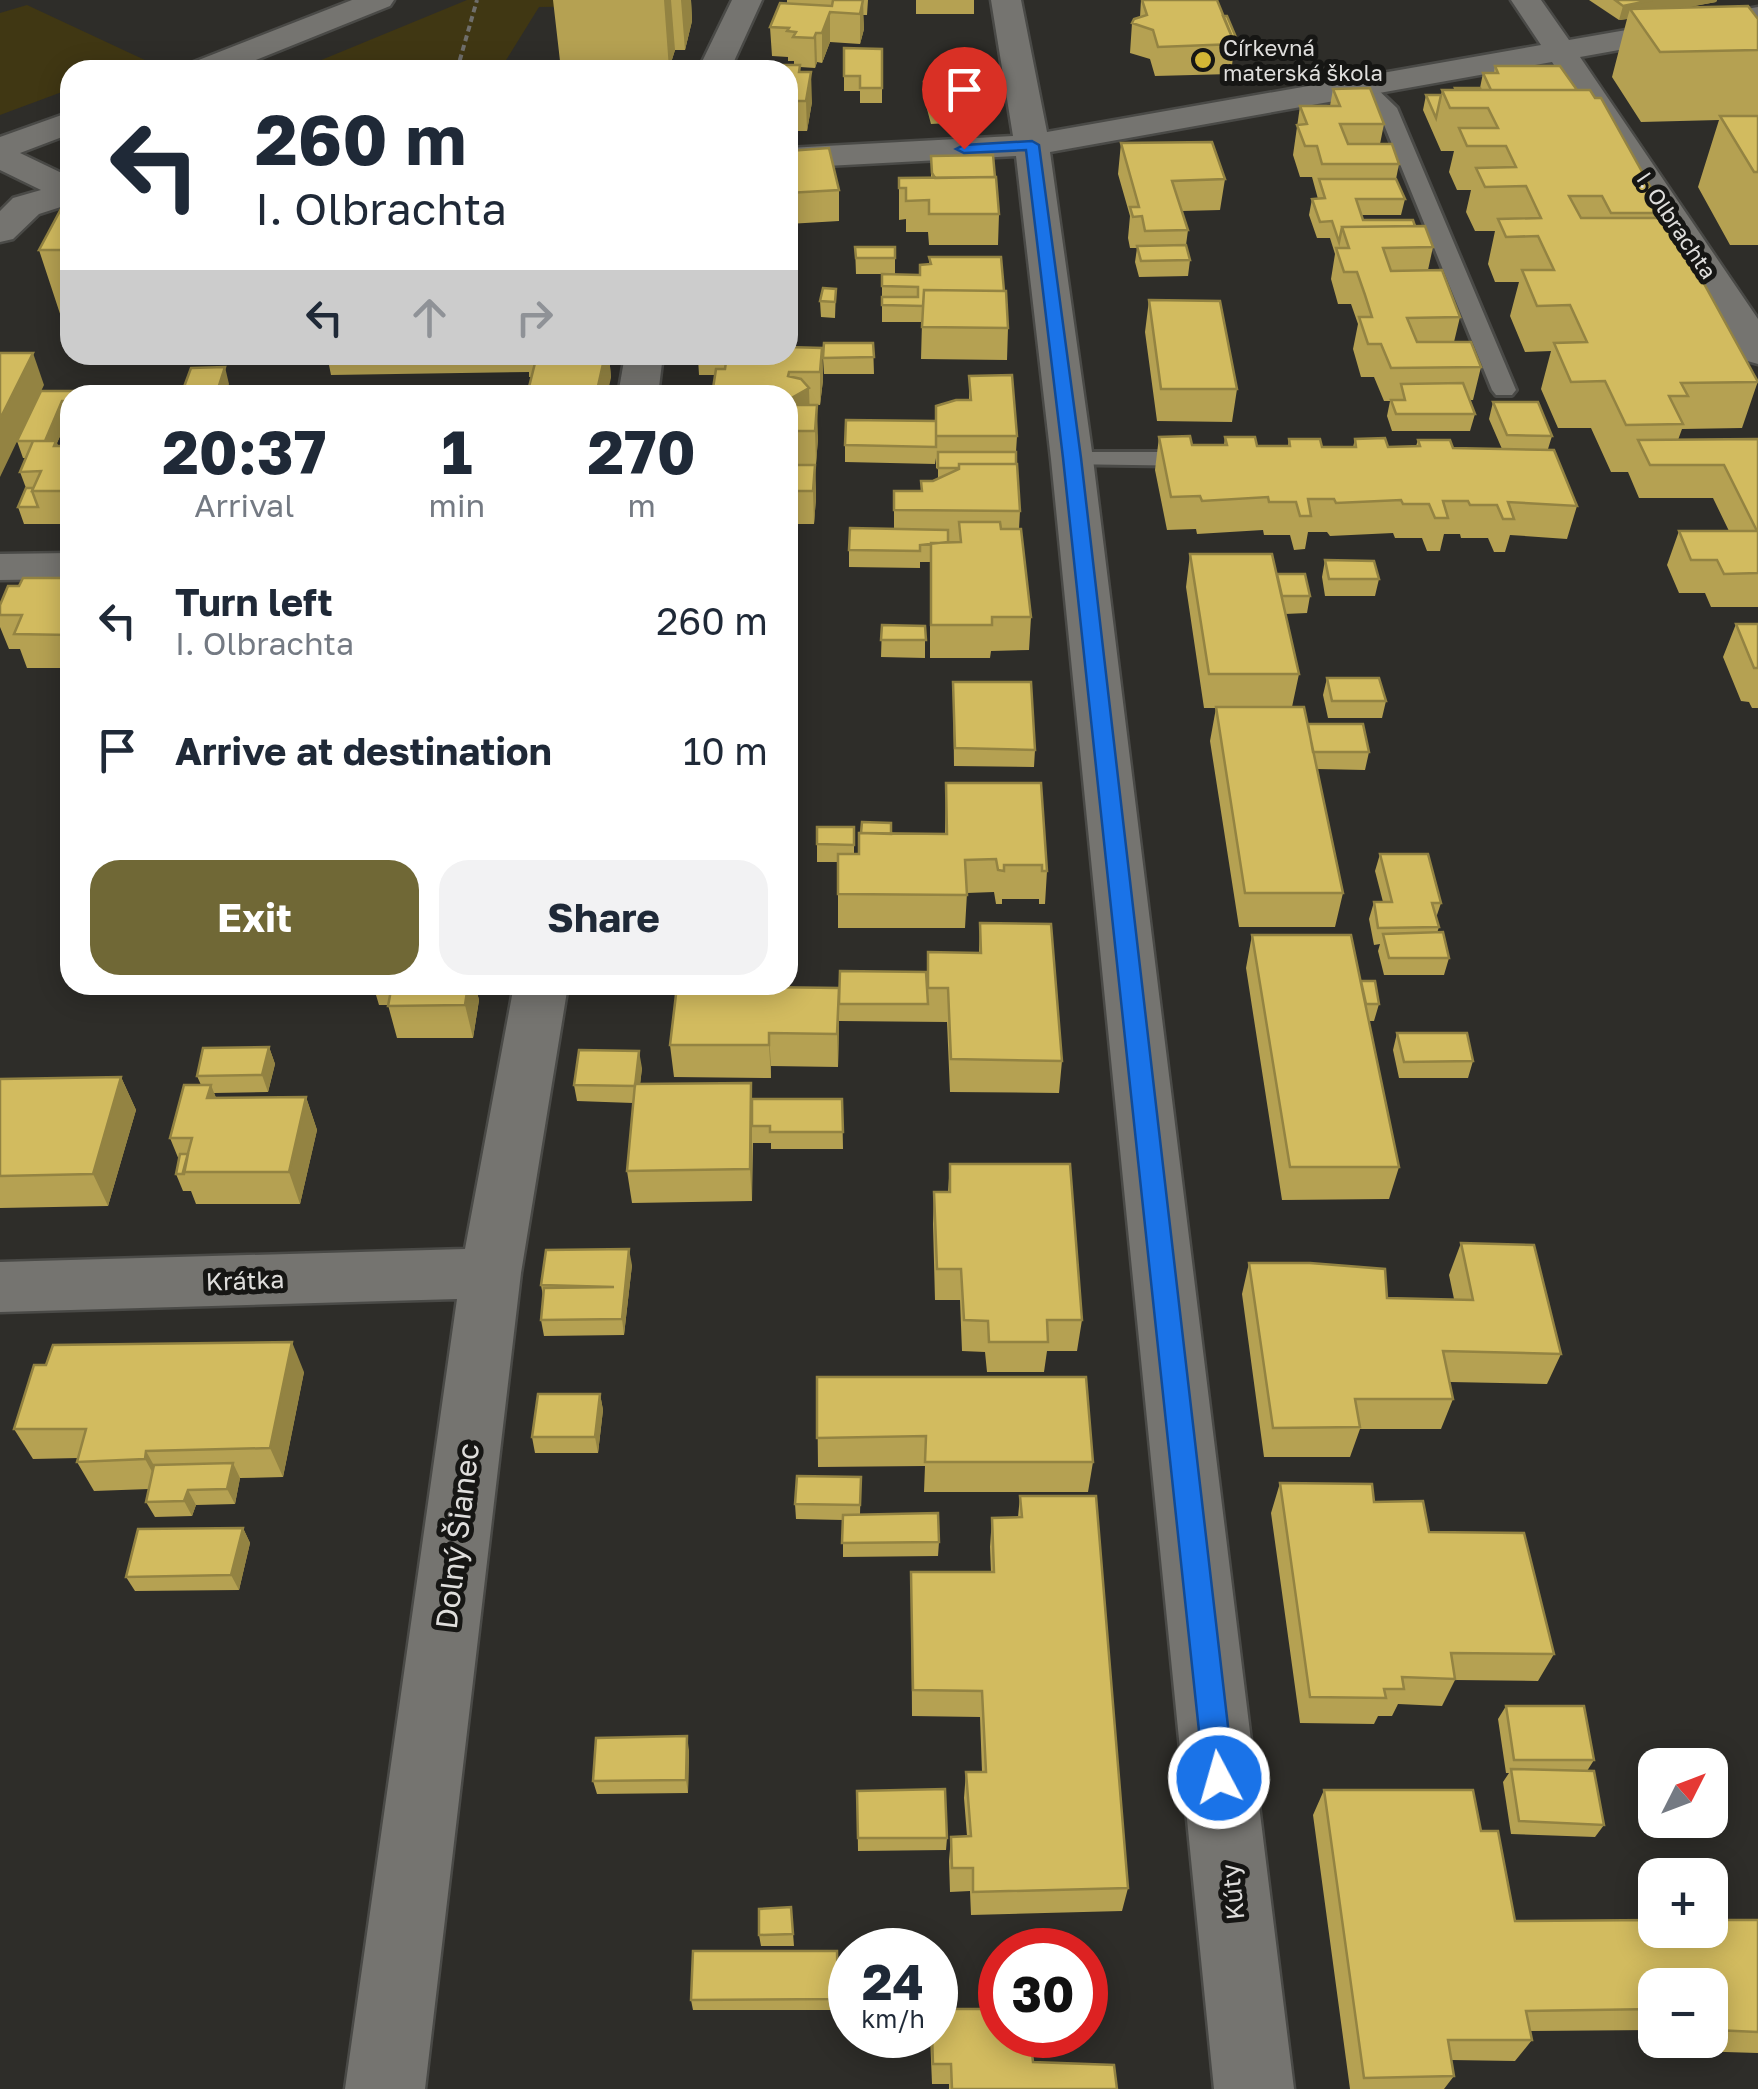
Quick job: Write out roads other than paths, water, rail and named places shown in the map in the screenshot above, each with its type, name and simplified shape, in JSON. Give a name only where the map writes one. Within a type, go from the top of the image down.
[{"type":"street","points":[[227,60],[379,0]]},
{"type":"street","points":[[719,60],[747,0]]},
{"type":"street","points":[[1006,0],[1032,145]]},
{"type":"street","name":"I. Olbrachta","points":[[1526,0],[1727,298],[1758,352]]},
{"type":"street","points":[[798,157],[1032,145],[1559,52],[1718,36],[1758,16]]},
{"type":"street","points":[[60,126],[0,152],[24,170],[60,187]]},
{"type":"street","name":"Kúty","points":[[1032,145],[1072,458],[1254,2089]]},
{"type":"street","points":[[13,219],[60,197]]},
{"type":"street","points":[[0,567],[60,566]]},
{"type":"street","name":"Dolný Šianec","points":[[385,2089],[491,1273],[539,995]]},
{"type":"street","name":"Krátka","points":[[0,1287],[491,1273]]},
{"type":"lane","points":[[1364,86],[1388,108],[1504,390]]},
{"type":"lane","points":[[1072,458],[1218,460]]},
{"type":"place","name":"Církevná materská škola","points":[[1203,60]]}]
